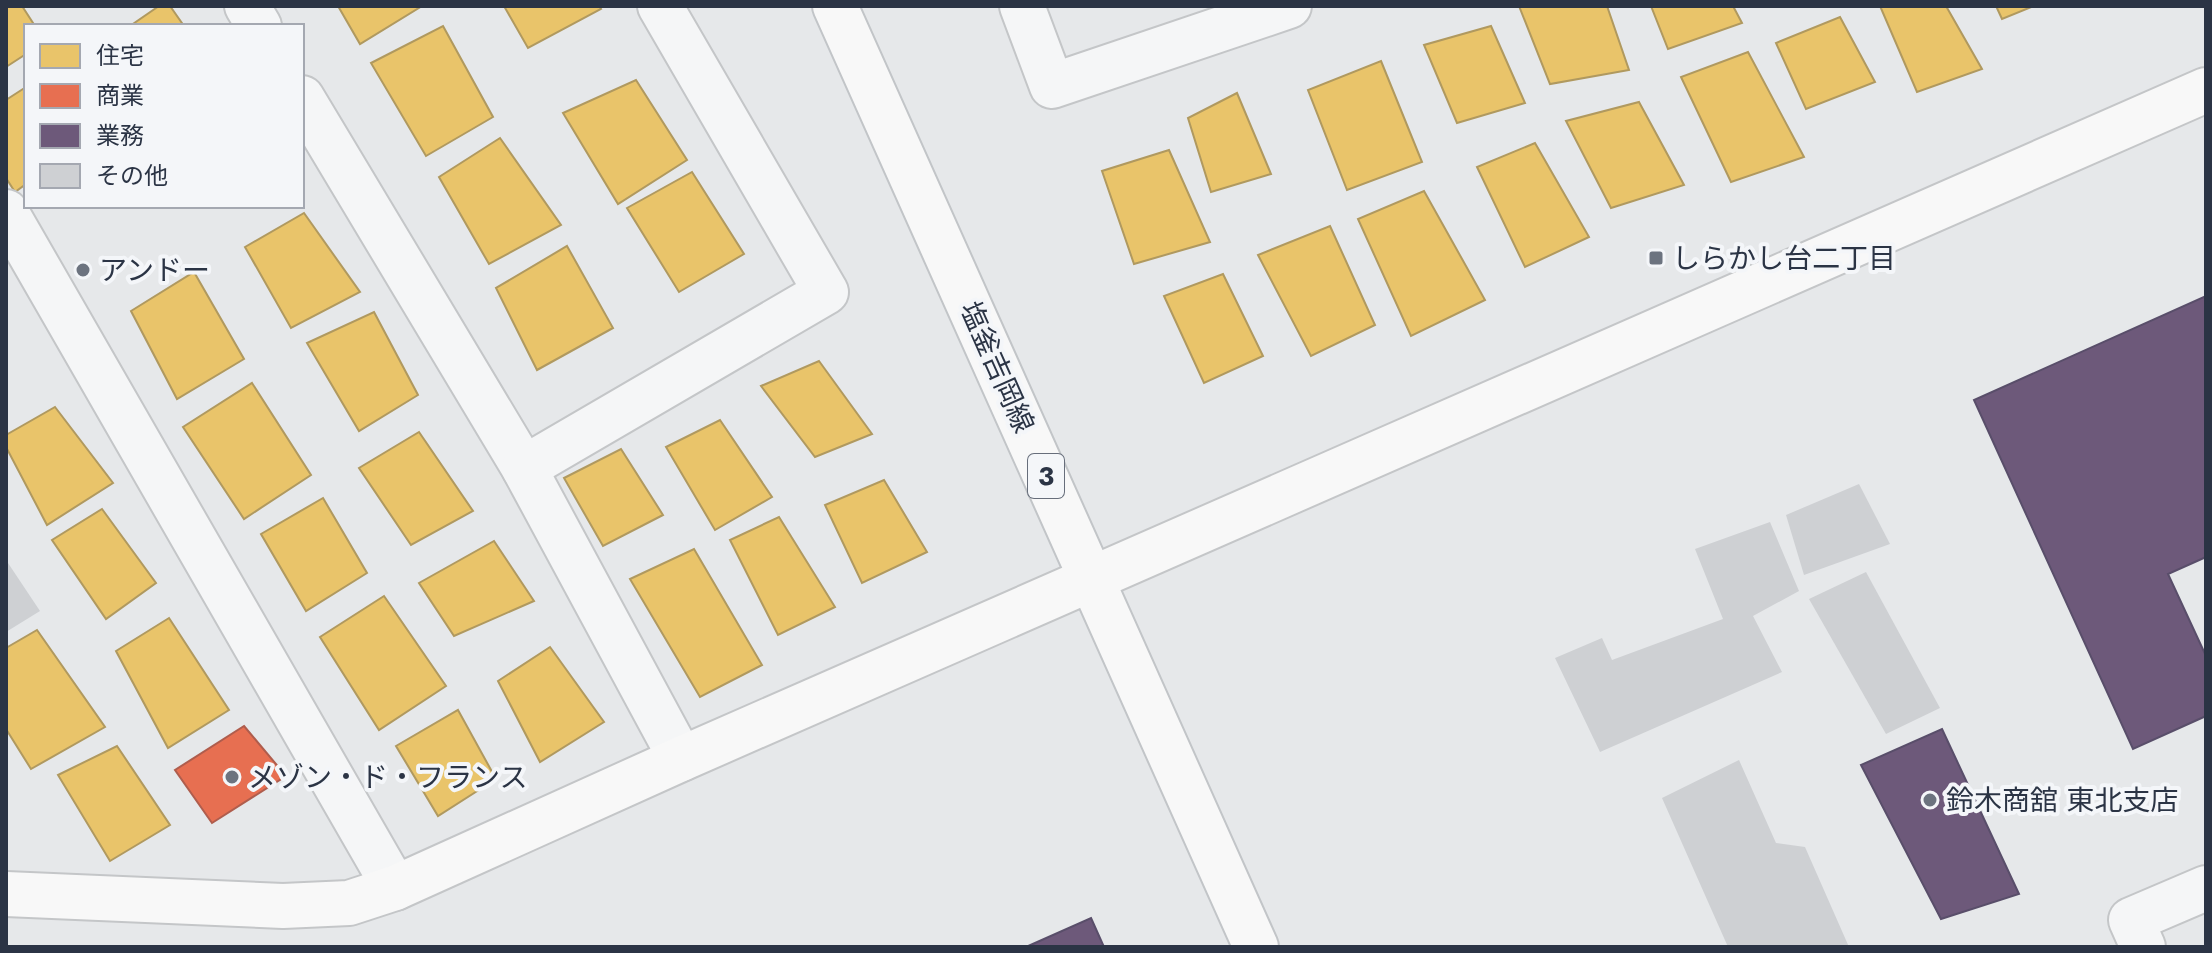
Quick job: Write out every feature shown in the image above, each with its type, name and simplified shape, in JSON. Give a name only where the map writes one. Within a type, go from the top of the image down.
[{"type":"street","points":[[247,6],[258,24]]},
{"type":"street","points":[[524,468],[826,292],[660,6]]},
{"type":"street","name":"塩釜吉岡線","points":[[835,6],[1256,947]]},
{"type":"street","points":[[1022,6],[1052,86],[1289,6]]},
{"type":"street","points":[[6,894],[283,906],[349,903],[395,888],[681,759],[2206,90]]},
{"type":"street","points":[[304,101],[524,468],[681,759]]},
{"type":"street","points":[[6,212],[395,888]]},
{"type":"street","points":[[2143,947],[2131,920],[2206,888]]},
{"type":"building: 住宅","points":[[6,6],[22,6],[34,24],[24,24],[24,55],[6,67]]},
{"type":"building: 住宅","points":[[159,6],[170,6],[183,24],[133,24]]},
{"type":"building: 住宅","points":[[338,6],[422,6],[360,44]]},
{"type":"building: 住宅","points":[[504,6],[599,6],[601,9],[528,48]]},
{"type":"building: 住宅","points":[[1519,6],[1607,6],[1629,70],[1550,84]]},
{"type":"building: 住宅","points":[[1651,6],[1733,6],[1742,23],[1668,49]]},
{"type":"building: 住宅","points":[[1880,6],[1946,6],[1982,69],[1917,92]]},
{"type":"building: 住宅","points":[[1996,6],[2034,6],[2002,19]]},
{"type":"building: 住宅","points":[[1840,17],[1875,82],[1806,109],[1776,43]]},
{"type":"building: 住宅","points":[[443,26],[493,117],[426,156],[371,63]]},
{"type":"building: 住宅","points":[[1491,26],[1525,103],[1457,123],[1424,45]]},
{"type":"building: 住宅","points":[[1748,52],[1804,157],[1731,182],[1681,77]]},
{"type":"building: 住宅","points":[[1381,61],[1422,162],[1347,190],[1308,90]]},
{"type":"building: 住宅","points":[[636,80],[687,160],[618,204],[563,113]]},
{"type":"building: 住宅","points":[[24,88],[24,185],[15,192],[6,178],[6,100]]},
{"type":"building: 住宅","points":[[1237,93],[1271,174],[1211,192],[1188,118]]},
{"type":"building: 住宅","points":[[1639,102],[1684,185],[1611,208],[1566,121]]},
{"type":"building: 住宅","points":[[500,138],[561,225],[489,264],[439,177]]},
{"type":"building: 住宅","points":[[1535,143],[1589,237],[1525,267],[1477,167]]},
{"type":"building: 住宅","points":[[1169,150],[1210,242],[1134,264],[1102,171]]},
{"type":"building: 住宅","points":[[692,172],[744,254],[679,292],[627,208]]},
{"type":"building: 住宅","points":[[1424,191],[1485,300],[1411,336],[1358,219]]},
{"type":"building: 住宅","points":[[304,213],[360,292],[291,328],[245,247]]},
{"type":"building: 住宅","points":[[1330,226],[1375,325],[1311,356],[1258,255]]},
{"type":"building: 住宅","points":[[567,246],[613,328],[537,370],[496,288]]},
{"type":"building: 住宅","points":[[194,272],[244,359],[177,399],[131,311]]},
{"type":"building: 住宅","points":[[1223,274],[1263,356],[1204,383],[1164,296]]},
{"type":"building: 住宅","points":[[374,312],[418,395],[359,431],[307,343]]},
{"type":"building: 住宅","points":[[819,361],[872,434],[815,457],[761,386]]},
{"type":"building: 住宅","points":[[252,383],[311,475],[244,519],[183,427]]},
{"type":"building: 住宅","points":[[55,407],[113,483],[47,525],[6,447],[6,435]]},
{"type":"building: 住宅","points":[[720,420],[772,497],[715,530],[666,447]]},
{"type":"building: 住宅","points":[[419,432],[473,511],[411,545],[359,468]]},
{"type":"building: 住宅","points":[[621,449],[663,515],[603,546],[564,478]]},
{"type":"building: 住宅","points":[[884,480],[927,552],[862,583],[825,505]]},
{"type":"building: 住宅","points":[[323,498],[367,573],[306,611],[261,534]]},
{"type":"building: 住宅","points":[[102,509],[156,583],[106,619],[52,540]]},
{"type":"building: 住宅","points":[[779,517],[835,607],[778,635],[730,540]]},
{"type":"building: 住宅","points":[[494,541],[534,601],[454,636],[419,583]]},
{"type":"building: 住宅","points":[[694,549],[762,665],[700,697],[630,579]]},
{"type":"building: 住宅","points":[[384,596],[446,686],[379,730],[320,637]]},
{"type":"building: 住宅","points":[[169,618],[229,710],[168,748],[116,651]]},
{"type":"building: 住宅","points":[[37,630],[105,727],[31,769],[6,729],[6,648]]},
{"type":"building: 住宅","points":[[550,647],[604,722],[540,762],[498,681]]},
{"type":"building: 住宅","points":[[458,710],[496,779],[438,816],[396,746]]},
{"type":"building: 住宅","points":[[117,746],[170,825],[110,861],[58,775]]},
{"type":"building: 商業","points":[[244,726],[286,776],[212,823],[175,770]]},
{"type":"building: 業務","points":[[2206,296],[2206,557],[2168,574],[2206,656],[2206,716],[2133,749],[1974,400]]},
{"type":"building: 業務","points":[[1942,729],[2019,894],[1941,919],[1861,765]]},
{"type":"building: 業務","points":[[1091,918],[1104,947],[1026,947]]},
{"type":"building: その他","points":[[1859,484],[1890,544],[1804,575],[1786,515]]},
{"type":"building: その他","points":[[1770,522],[1799,591],[1753,616],[1782,672],[1600,752],[1555,658],[1602,638],[1612,660],[1723,619],[1695,549]]},
{"type":"building: その他","points":[[6,560],[40,611],[6,632]]},
{"type":"building: その他","points":[[1866,572],[1940,708],[1886,734],[1809,599]]},
{"type":"building: その他","points":[[1739,760],[1776,843],[1805,847],[1849,947],[1728,947],[1662,798]]},
{"type":"place","name":"しらかし台二丁目","points":[[1656,258]]},
{"type":"place","name":"アンドー","points":[[83,270]]},
{"type":"place","name":"メゾン・ド・フランス","points":[[232,777]]},
{"type":"place","name":"鈴木商舘 東北支店","points":[[1930,800]]}]
